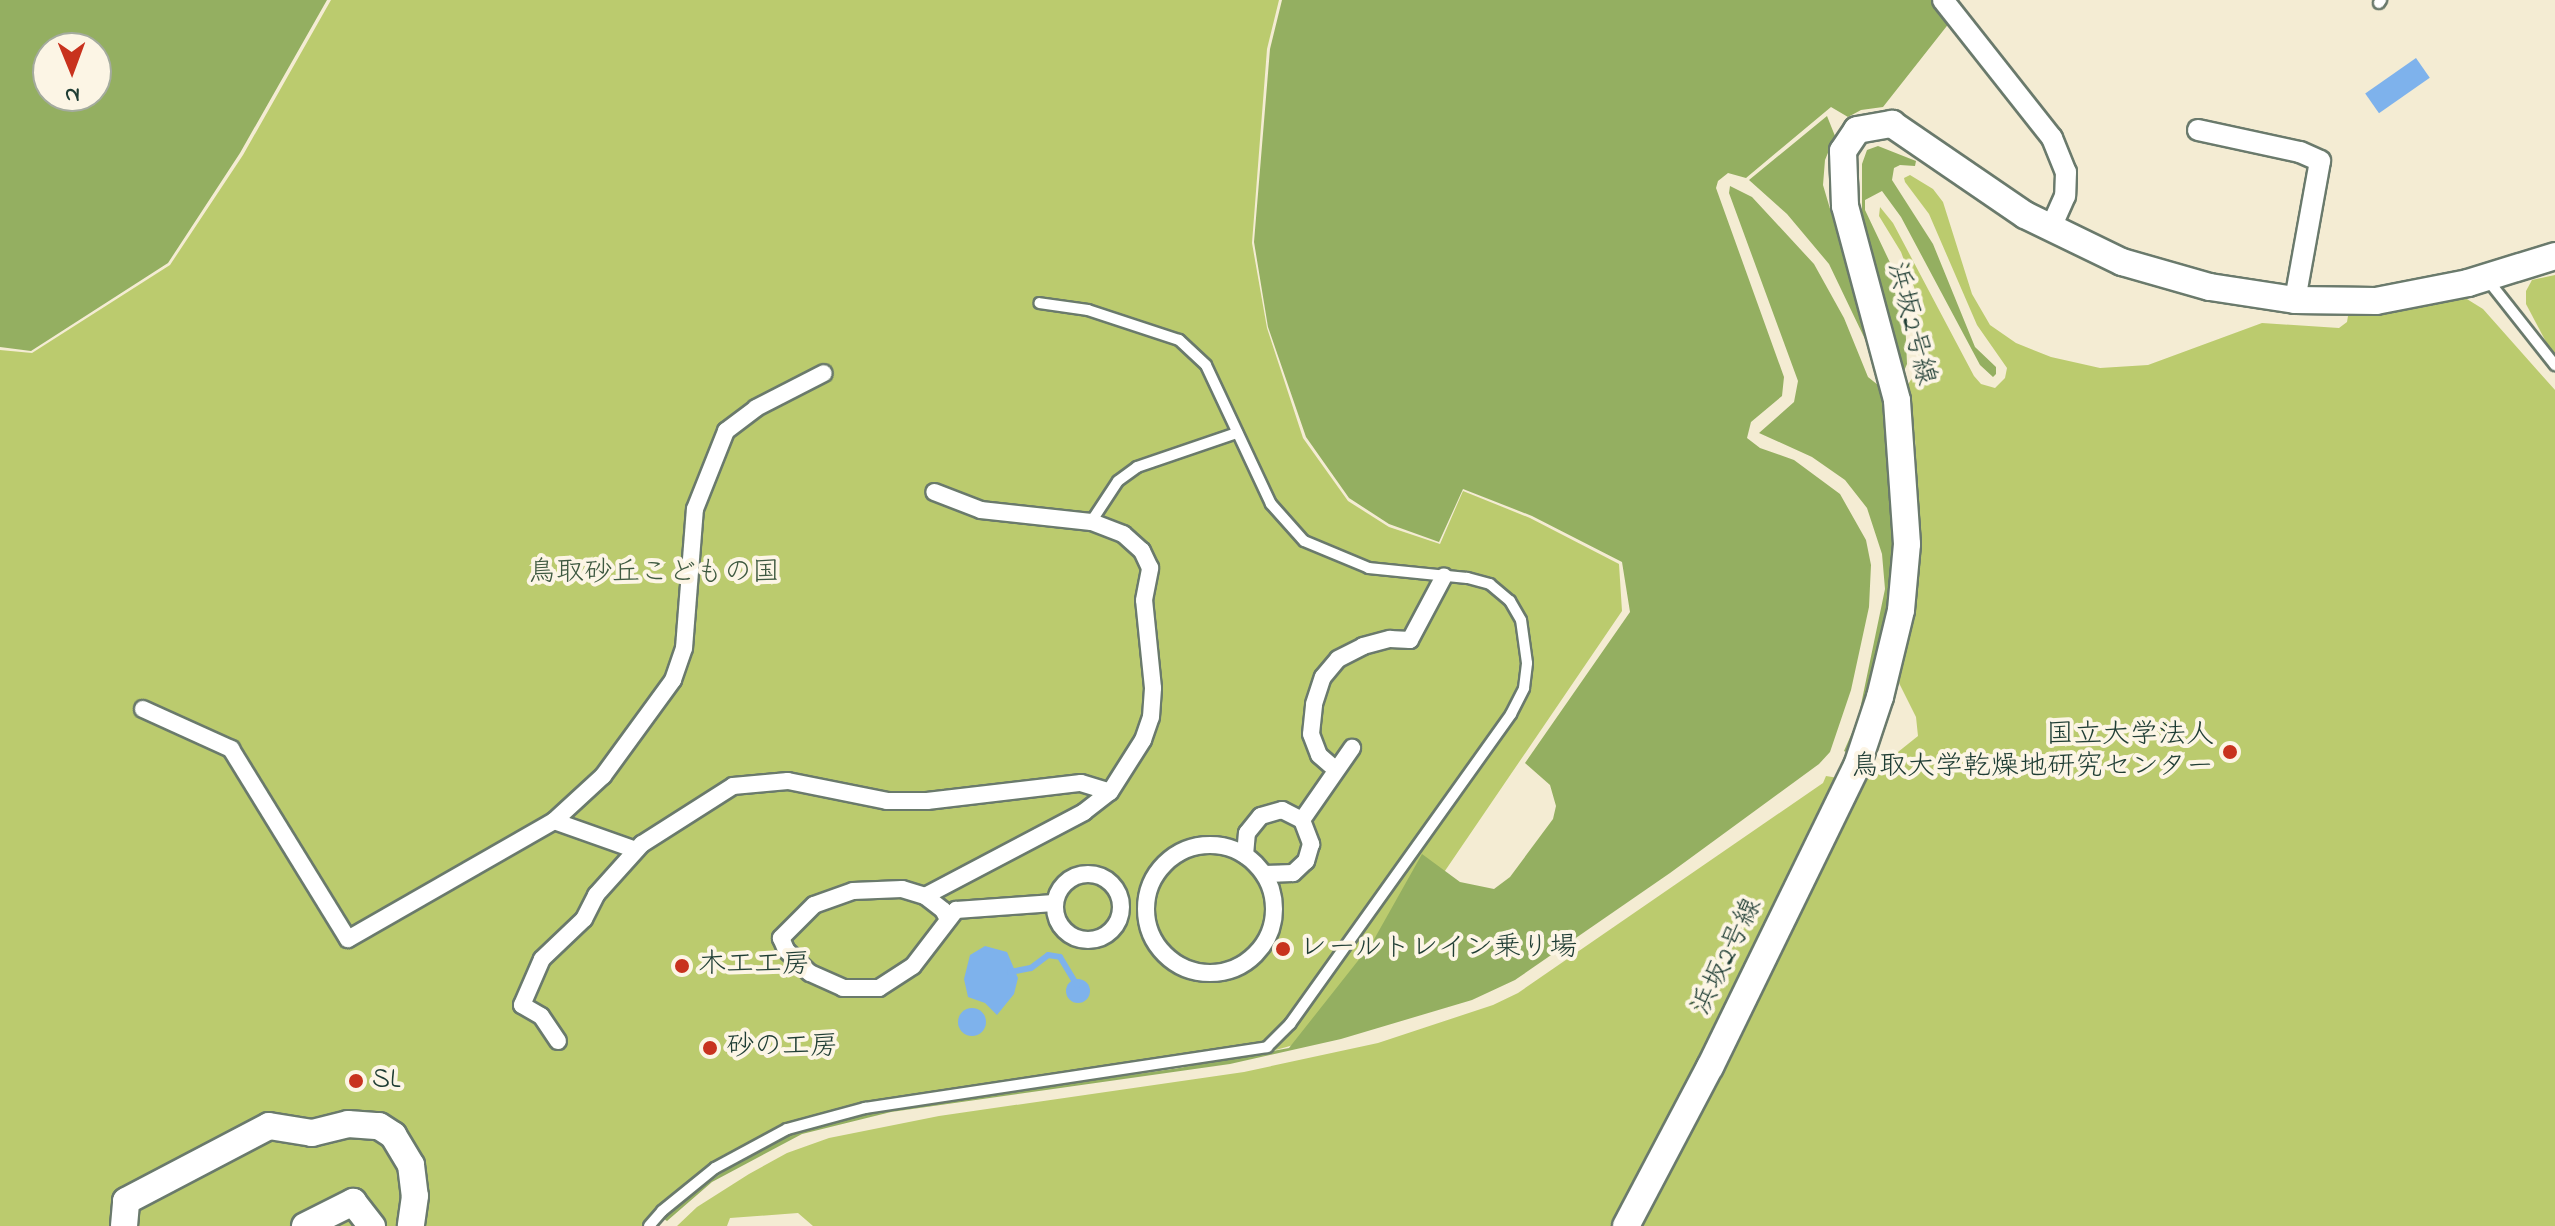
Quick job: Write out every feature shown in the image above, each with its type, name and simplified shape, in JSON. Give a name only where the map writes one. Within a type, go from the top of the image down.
[{"type":"street","points":[[1943,0],[2056,147],[2066,172],[2066,185],[2051,228]]},
{"type":"street","name":"浜坂2号線","points":[[1626,1226],[1710,1067],[1857,766],[1880,697],[1901,610],[1907,544],[1897,400],[1845,206],[1843,151],[1857,130],[1892,124],[2025,215],[2122,262],[2210,287],[2295,300],[2376,301],[2485,278],[2555,256]]},
{"type":"street","points":[[2198,130],[2300,152],[2320,161],[2295,300]]},
{"type":"street","points":[[143,709],[231,749],[348,939],[554,821],[603,776],[673,680],[684,648],[695,509],[726,431],[756,408],[824,373]]},
{"type":"street","points":[[925,896],[1084,812],[1110,792],[1143,740],[1151,717],[1153,688],[1144,600],[1150,568],[1142,551],[1123,534],[1091,522],[981,510],[934,492]]},
{"type":"street","points":[[1335,769],[1319,755],[1311,734],[1314,704],[1323,677],[1338,659],[1363,646],[1390,639],[1410,640],[1444,576]]},
{"type":"street","points":[[1302,820],[1352,748]]},
{"type":"street","points":[[558,1041],[541,1016],[522,1005],[542,959],[584,919],[596,895],[636,850],[691,810],[733,786],[788,781],[887,801],[927,801],[1081,783],[1110,792]]},
{"type":"street","points":[[1245,855],[1247,833],[1261,816],[1282,810],[1302,820],[1311,844],[1306,861],[1293,873],[1264,874]]},
{"type":"street","points":[[554,821],[636,850]]},
{"type":"street","points":[[1214,845],[1245,855],[1264,874],[1274,901],[1271,929],[1257,953],[1246,962],[1220,972],[1192,970],[1167,956],[1151,933],[1146,905],[1157,874],[1181,852],[1214,845]]},
{"type":"street","points":[[1093,874],[1112,884],[1121,905],[1120,916],[1107,934],[1086,940],[1066,932],[1059,924],[1054,903],[1057,892],[1072,877],[1093,874]]},
{"type":"street","points":[[948,919],[943,910],[925,896],[902,889],[853,891],[814,905],[781,938],[786,950],[810,973],[843,988],[879,988],[913,966],[956,910],[1054,903]]},
{"type":"street","points":[[1121,905],[1146,905]]},
{"type":"street","points":[[124,1226],[126,1201],[269,1126],[299,1133],[348,1124],[379,1126],[393,1135],[411,1165],[415,1196],[411,1226]]},
{"type":"street","points":[[305,1226],[353,1202],[372,1226]]},
{"type":"lane","points":[[2485,278],[2555,365]]},
{"type":"lane","points":[[649,1226],[715,1168],[787,1129],[896,1102],[1267,1047],[1290,1024],[1511,714],[1524,688],[1527,663],[1521,620],[1510,601],[1490,584],[1369,568],[1304,541],[1271,504],[1206,365],[1179,340],[1088,310],[1039,303]]},
{"type":"lane","points":[[1091,522],[1118,481],[1137,467],[1237,433]]},
{"type":"green space","points":[[0,0],[327,0],[240,153],[168,263],[31,351],[0,347]]},
{"type":"green space","name":"鳥取砂丘こどもの国","points":[[331,0],[1279,0],[1267,49],[1252,243],[1267,328],[1303,438],[1348,501],[1389,527],[1440,544],[1463,491],[1530,518],[1619,564],[1622,611],[1402,934],[1326,1036],[1272,1051],[1196,1065],[882,1109],[830,1121],[781,1137],[733,1164],[672,1209],[656,1226],[0,1226],[0,350],[32,353],[170,265],[243,155]]},
{"type":"green space","points":[[1282,0],[1933,0],[1950,22],[1883,107],[1861,110],[1848,117],[1831,107],[1746,178],[1728,173],[1718,181],[1716,188],[1784,377],[1782,396],[1751,422],[1747,438],[1760,448],[1794,460],[1840,494],[1866,540],[1871,565],[1869,607],[1851,690],[1830,752],[1819,764],[1670,873],[1515,980],[1472,1000],[1341,1039],[1230,1064],[891,1112],[802,1134],[712,1182],[667,1221],[664,1219],[671,1210],[731,1166],[782,1138],[829,1122],[878,1111],[1179,1068],[1289,1048],[1372,943],[1422,854],[1460,882],[1494,889],[1510,877],[1553,819],[1556,806],[1550,785],[1525,763],[1630,612],[1622,562],[1532,516],[1463,489],[1439,542],[1389,524],[1349,498],[1306,437],[1268,327],[1254,242],[1270,49]]},
{"type":"green space","points":[[1827,116],[1835,136],[1825,160],[1823,185],[1874,358],[1829,264],[1787,214],[1749,180]]},
{"type":"green space","points":[[1878,146],[1916,161],[1915,166],[1900,165],[1894,168],[1892,180],[1933,244],[1975,347],[1996,367],[1993,377],[1980,365],[1901,217],[1882,191],[1865,200],[1865,210],[1904,292],[1907,364],[1904,371],[1862,224],[1862,164],[1867,150]]},
{"type":"green space","name":"国立大学法人 鳥取大学乾燥地研究センター","points":[[1910,175],[1933,189],[1943,202],[1972,294],[1990,325],[2016,343],[2051,357],[2100,368],[2148,365],[2262,323],[2339,328],[2347,322],[2348,316],[2462,296],[2483,309],[2555,390],[2555,1226],[1640,1226],[1873,760],[1890,779],[1898,752],[1918,736],[1916,717],[1899,683],[1918,581],[1920,539],[1915,439],[1907,386],[1919,367],[1917,295],[1901,252],[1879,216],[1880,207],[1893,223],[1974,376],[1981,384],[1995,388],[2005,378],[2007,368],[1977,325],[1929,214],[1905,182],[1904,178]]},
{"type":"green space","points":[[1730,186],[1752,197],[1814,264],[1844,318],[1868,377],[1885,386],[1895,466],[1895,581],[1879,666],[1848,753],[1844,751],[1858,719],[1885,589],[1882,554],[1867,508],[1845,480],[1812,457],[1759,433],[1794,402],[1798,381],[1729,193]]},
{"type":"green space","points":[[2555,275],[2555,359],[2526,304],[2526,291],[2532,280]]},
{"type":"green space","points":[[1826,776],[1838,778],[1839,782],[1614,1226],[813,1226],[798,1213],[730,1218],[727,1226],[677,1226],[697,1207],[749,1174],[787,1153],[829,1138],[939,1116],[1244,1072],[1378,1043],[1493,1005],[1518,993],[1823,783]]},
{"type":"water","points":[[2416,58],[2430,78],[2379,113],[2365,94]]},
{"type":"water","points":[[985,946],[1007,952],[1018,978],[1014,994],[997,1015],[985,1003],[968,997],[964,979],[970,955]]},
{"type":"water","points":[[1078,979],[1086,983],[1090,991],[1086,999],[1078,1003],[1070,999],[1066,991],[1070,983]]},
{"type":"water","points":[[972,1008],[982,1012],[986,1022],[982,1032],[972,1036],[962,1032],[958,1022],[962,1012]]},
{"type":"waterway","points":[[1010,972],[1031,968],[1048,955],[1060,957],[1077,985]]},
{"type":"place","name":"国立大学法人 鳥取大学乾燥地研究センター","points":[[2230,752]]},
{"type":"place","name":"レールトレイン乗り場","points":[[1283,949]]},
{"type":"place","name":"木工工房","points":[[682,966]]},
{"type":"place","name":"砂の工房","points":[[710,1048]]},
{"type":"place","name":"SL","points":[[356,1081]]}]
